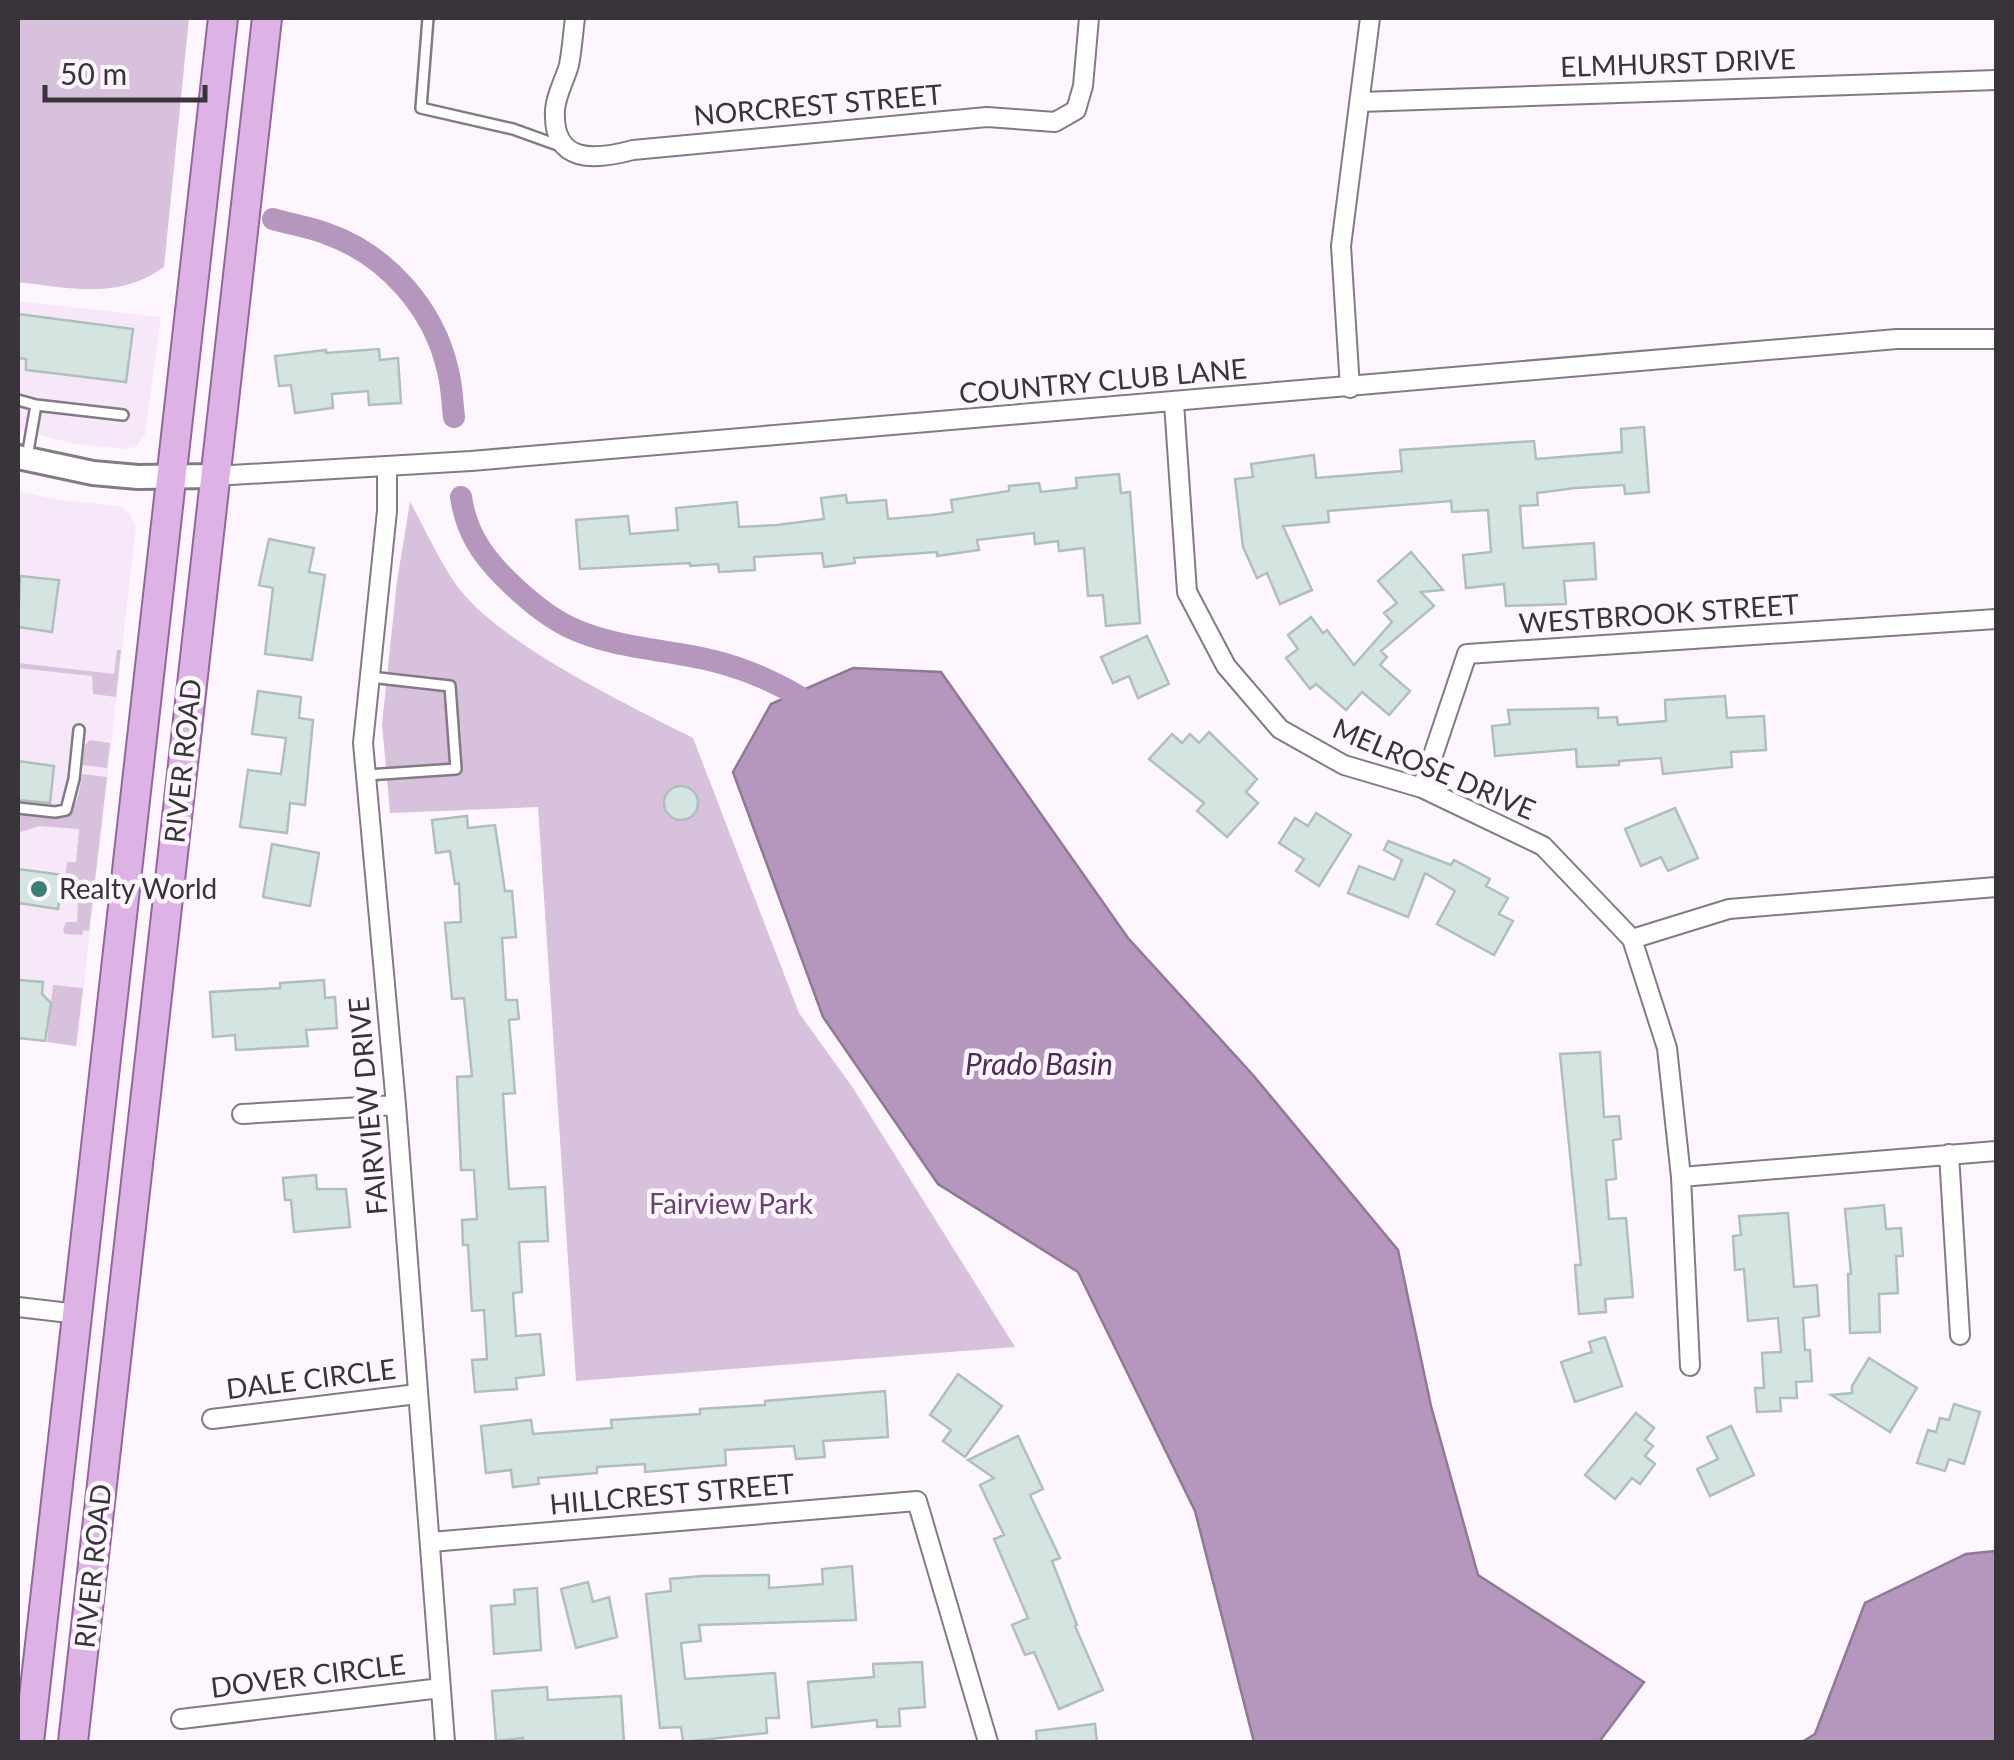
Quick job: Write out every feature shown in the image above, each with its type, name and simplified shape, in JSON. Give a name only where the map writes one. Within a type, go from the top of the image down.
[{"type":"main road","name":"RIVER ROAD","points":[[29,1742],[223,18]]},
{"type":"main road","name":"RIVER ROAD","points":[[73,1742],[267,18]]},
{"type":"street","points":[[566,148],[557,130],[554,111],[568,66],[574,18]]},
{"type":"street","name":"NORCREST STREET","points":[[566,148],[584,158],[602,158],[633,150],[987,118],[1054,122],[1076,110],[1083,86],[1089,18]]},
{"type":"street","points":[[1350,388],[1341,246],[1370,18]]},
{"type":"street","name":"ELMHURST DRIVE","points":[[1361,102],[1996,80]]},
{"type":"street","name":"COUNTRY CLUB LANE","points":[[214,476],[387,466],[1350,388],[1896,339],[1996,339]]},
{"type":"street","name":"MELROSE DRIVE","points":[[1174,402],[1188,592],[1226,666],[1280,729],[1344,766],[1422,788],[1543,846],[1632,939],[1667,1048],[1680,1178],[1690,1366]]},
{"type":"street","points":[[22,458],[93,473],[214,476]]},
{"type":"street","name":"FAIRVIEW DRIVE","points":[[387,466],[363,743],[396,1104],[445,1742]]},
{"type":"street","name":"WESTBROOK STREET","points":[[1422,788],[1467,654],[1996,619]]},
{"type":"street","points":[[1632,939],[1729,909],[1996,887]]},
{"type":"street","points":[[242,1114],[396,1104]]},
{"type":"street","points":[[1680,1178],[1996,1151]]},
{"type":"street","points":[[1950,1154],[1960,1334]]},
{"type":"street","points":[[18,1306],[78,1314]]},
{"type":"street","name":"DALE CIRCLE","points":[[212,1419],[417,1394]]},
{"type":"street","name":"HILLCREST STREET","points":[[431,1542],[917,1501],[988,1742]]},
{"type":"street","name":"DOVER CIRCLE","points":[[181,1718],[441,1688]]},
{"type":"lane","points":[[428,18],[421,108],[513,129],[566,148]]},
{"type":"lane","points":[[18,400],[123,415]]},
{"type":"lane","points":[[22,458],[36,405]]},
{"type":"lane","points":[[366,774],[456,769],[450,686],[370,677]]},
{"type":"lane","points":[[18,808],[66,810],[79,730]]},
{"type":"shaded area","points":[[18,301],[161,317],[145,435],[136,447],[76,444],[18,430]]},
{"type":"shaded area","points":[[18,492],[120,506],[136,526],[77,1046],[18,1039]]},
{"type":"green space","points":[[18,18],[189,18],[164,267],[147,277],[94,289],[18,282]]},
{"type":"green space","name":"Fairview Park","points":[[410,502],[455,583],[500,627],[565,670],[693,738],[799,1013],[853,1088],[1015,1347],[576,1381],[538,807],[390,813],[382,724],[397,581]]},
{"type":"green space","points":[[117,650],[121,650],[116,697],[93,694],[92,676],[18,668],[18,663],[114,674]]},
{"type":"green space","points":[[90,740],[110,743],[107,768],[82,765],[84,746]]},
{"type":"green space","points":[[82,774],[107,777],[89,931],[83,930],[82,935],[65,934],[63,930],[66,922],[77,922],[79,881],[65,879],[67,862],[76,862],[79,829],[39,826],[18,833],[18,812],[64,814],[76,802]]},
{"type":"green space","points":[[53,985],[83,988],[76,1046],[47,1042]]},
{"type":"water","name":"Prado Basin","points":[[853,668],[941,672],[1128,938],[1253,1075],[1398,1250],[1431,1406],[1478,1575],[1644,1682],[1599,1742],[1254,1742],[1195,1511],[1078,1272],[938,1184],[823,1017],[733,772],[771,704]]},
{"type":"water","points":[[1996,1551],[1996,1742],[1802,1742],[1815,1734],[1865,1603],[1966,1554]]},
{"type":"building","points":[[18,314],[133,329],[126,382],[26,370],[26,359],[18,358]]},
{"type":"building","points":[[379,349],[380,360],[398,358],[401,403],[369,405],[368,391],[332,394],[333,408],[295,413],[291,385],[279,386],[275,356]]},
{"type":"building","points":[[1644,427],[1649,492],[1625,494],[1624,485],[1575,488],[1537,493],[1538,505],[1520,506],[1523,548],[1594,543],[1596,579],[1564,581],[1566,604],[1506,606],[1504,584],[1466,588],[1463,555],[1491,552],[1488,510],[1452,512],[1451,501],[1328,511],[1329,522],[1283,526],[1312,590],[1280,604],[1267,573],[1257,578],[1243,547],[1235,479],[1253,477],[1251,464],[1314,455],[1316,478],[1402,471],[1400,450],[1534,441],[1536,459],[1622,452],[1621,429]]},
{"type":"building","points":[[1119,474],[1121,493],[1130,492],[1140,623],[1106,626],[1103,595],[1088,596],[1084,548],[1059,551],[1058,541],[1035,544],[1034,533],[977,540],[979,550],[937,556],[937,552],[854,558],[855,563],[824,567],[822,553],[754,557],[755,570],[719,572],[718,564],[690,563],[580,569],[576,520],[628,516],[630,534],[678,530],[676,508],[737,502],[739,527],[777,525],[824,519],[821,498],[846,495],[847,503],[886,500],[888,519],[953,512],[951,500],[1009,491],[1009,486],[1039,483],[1041,492],[1077,488],[1076,478]]},
{"type":"building","points":[[269,539],[314,548],[309,572],[325,575],[312,660],[265,654],[273,588],[259,585]]},
{"type":"building","points":[[1411,552],[1443,590],[1421,592],[1434,606],[1381,651],[1387,657],[1380,665],[1410,691],[1389,715],[1362,692],[1346,710],[1316,684],[1310,689],[1286,658],[1298,649],[1288,635],[1311,617],[1323,633],[1327,630],[1354,665],[1392,622],[1384,613],[1397,603],[1378,581]]},
{"type":"building","points":[[20,576],[59,580],[52,632],[18,627]]},
{"type":"building","points":[[1147,636],[1169,684],[1138,698],[1129,676],[1113,683],[1101,657]]},
{"type":"building","points":[[258,691],[301,697],[299,718],[313,720],[305,805],[290,803],[287,833],[240,827],[248,770],[281,774],[286,738],[252,734]]},
{"type":"building","points":[[1725,696],[1727,718],[1764,716],[1766,750],[1731,752],[1732,767],[1663,774],[1661,758],[1577,767],[1576,749],[1495,756],[1492,726],[1510,724],[1508,710],[1598,708],[1598,718],[1617,717],[1618,725],[1666,721],[1665,700]]},
{"type":"building","points":[[1209,732],[1257,779],[1246,792],[1258,803],[1227,837],[1197,811],[1204,803],[1149,759],[1172,734],[1182,743],[1190,734],[1199,743]]},
{"type":"building","points":[[18,761],[54,766],[50,803],[18,800]]},
{"type":"building","points":[[681,786],[693,791],[698,803],[693,815],[681,820],[669,815],[664,803],[669,791]]},
{"type":"building","points":[[1675,808],[1698,858],[1668,871],[1661,857],[1641,866],[1625,829]]},
{"type":"building","points":[[1316,813],[1351,835],[1319,886],[1296,871],[1304,859],[1279,843],[1295,818],[1308,826]]},
{"type":"building","points":[[467,816],[468,828],[495,825],[505,891],[512,891],[516,937],[502,938],[506,1000],[517,1000],[519,1019],[509,1020],[515,1093],[503,1094],[509,1189],[545,1187],[548,1241],[519,1242],[522,1292],[513,1293],[516,1336],[540,1334],[544,1375],[516,1378],[517,1389],[475,1392],[472,1360],[487,1359],[484,1310],[472,1311],[468,1245],[463,1245],[462,1220],[477,1219],[474,1170],[461,1170],[457,1077],[472,1076],[464,998],[452,999],[445,923],[461,922],[459,883],[455,884],[450,851],[436,853],[432,820]]},
{"type":"building","points":[[1388,841],[1451,865],[1454,860],[1490,879],[1486,886],[1508,898],[1499,914],[1513,921],[1494,955],[1437,924],[1455,891],[1425,873],[1408,917],[1348,893],[1359,866],[1394,880],[1402,860],[1384,850]]},
{"type":"building","points":[[272,844],[319,853],[310,906],[263,897]]},
{"type":"building","name":"Realty World","points":[[18,869],[63,875],[58,909],[18,903]]},
{"type":"building","points":[[18,980],[43,982],[42,994],[51,1003],[45,1041],[18,1038]]},
{"type":"building","points":[[324,980],[325,998],[335,997],[337,1028],[306,1030],[308,1046],[236,1050],[235,1035],[213,1037],[210,992],[280,988],[280,983]]},
{"type":"building","points":[[1600,1052],[1604,1117],[1619,1116],[1621,1139],[1613,1140],[1616,1179],[1606,1180],[1609,1219],[1626,1218],[1633,1297],[1605,1299],[1606,1312],[1579,1314],[1575,1265],[1581,1265],[1560,1054]]},
{"type":"building","points":[[316,1175],[317,1189],[346,1189],[350,1227],[294,1232],[291,1200],[285,1200],[283,1178]]},
{"type":"building","points":[[1884,1205],[1886,1229],[1901,1228],[1903,1256],[1896,1256],[1898,1293],[1879,1294],[1880,1332],[1850,1333],[1851,1274],[1845,1209]]},
{"type":"building","points":[[1788,1213],[1794,1287],[1817,1285],[1819,1316],[1803,1318],[1812,1381],[1796,1382],[1797,1398],[1780,1398],[1781,1411],[1757,1412],[1755,1388],[1764,1388],[1762,1353],[1781,1352],[1778,1318],[1748,1321],[1744,1269],[1735,1270],[1733,1236],[1741,1235],[1739,1216]]},
{"type":"building","points":[[1605,1337],[1622,1386],[1575,1402],[1561,1362],[1592,1352],[1589,1342]]},
{"type":"building","points":[[1869,1358],[1917,1388],[1890,1432],[1831,1395],[1852,1393],[1852,1386]]},
{"type":"building","points":[[958,1374],[1002,1406],[965,1457],[943,1441],[951,1430],[930,1415]]},
{"type":"building","points":[[885,1391],[888,1437],[823,1441],[825,1457],[796,1459],[794,1446],[725,1450],[726,1465],[645,1472],[645,1464],[597,1467],[597,1473],[538,1478],[539,1484],[513,1487],[511,1470],[486,1473],[481,1426],[531,1420],[533,1434],[612,1428],[611,1420],[700,1414],[700,1409]]},
{"type":"building","points":[[1954,1404],[1980,1412],[1964,1464],[1949,1459],[1945,1471],[1917,1463],[1928,1430],[1936,1432],[1940,1418],[1949,1420]]},
{"type":"building","points":[[1636,1413],[1654,1428],[1645,1440],[1653,1446],[1645,1456],[1655,1464],[1640,1484],[1632,1478],[1615,1499],[1585,1475]]},
{"type":"building","points":[[1731,1426],[1754,1475],[1710,1496],[1697,1469],[1718,1459],[1707,1437]]},
{"type":"building","points":[[1018,1436],[1043,1489],[1030,1495],[1060,1558],[1052,1561],[1103,1690],[1059,1709],[1034,1652],[1025,1655],[1012,1625],[1028,1618],[994,1539],[1004,1535],[980,1485],[994,1478],[968,1460]]},
{"type":"building","points":[[852,1566],[856,1620],[699,1625],[701,1641],[681,1643],[685,1679],[775,1673],[779,1718],[766,1718],[767,1733],[683,1742],[681,1727],[660,1728],[646,1594],[671,1591],[670,1579],[702,1576],[769,1575],[769,1588],[823,1584],[822,1569]]},
{"type":"building","points":[[588,1582],[593,1602],[609,1597],[617,1637],[576,1648],[561,1589]]},
{"type":"building","points":[[537,1588],[541,1650],[494,1654],[491,1606],[515,1604],[514,1590]]},
{"type":"building","points":[[922,1662],[925,1707],[899,1709],[900,1726],[877,1727],[877,1720],[812,1727],[808,1682],[874,1677],[873,1664]]},
{"type":"building","points":[[547,1687],[548,1700],[621,1696],[624,1742],[523,1742],[523,1738],[496,1741],[492,1691]]},
{"type":"building","points":[[1095,1724],[1097,1742],[1037,1742],[1036,1731]]},
{"type":"waterway","points":[[273,219],[347,242],[387,269],[404,286],[419,305],[441,348],[454,417]]},
{"type":"waterway","points":[[461,497],[470,530],[488,559],[527,598],[562,623],[606,640],[742,669],[783,687],[819,710]]},
{"type":"place","name":"Realty World","points":[[39,889]]}]
